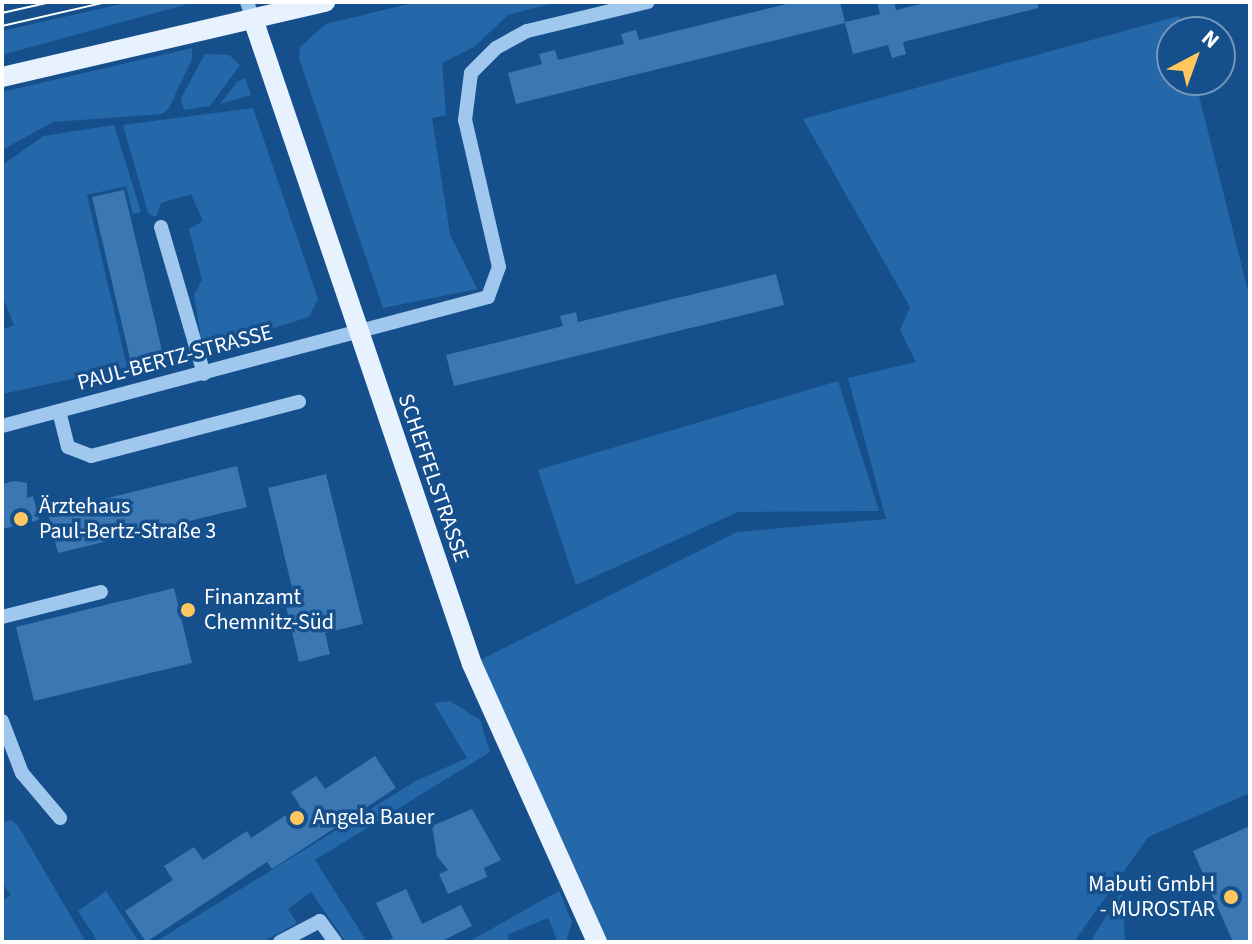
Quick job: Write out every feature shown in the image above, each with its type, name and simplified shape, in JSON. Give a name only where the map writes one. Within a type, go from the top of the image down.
[{"type":"main road","points":[[2,77],[250,10],[325,2]]},
{"type":"main road","name":"SCHEFFELSTRASSE","points":[[250,10],[472,664],[595,942]]},
{"type":"street","name":"PAUL-BERTZ-STRASSE","points":[[2,426],[488,297],[495,286],[496,240],[465,120],[471,73],[496,48],[527,31],[648,2]]},
{"type":"street","points":[[161,227],[204,374]]},
{"type":"street","points":[[59,411],[68,447],[91,456],[299,402]]},
{"type":"street","points":[[2,617],[101,592]]},
{"type":"street","points":[[2,721],[22,773],[60,818]]},
{"type":"street","points":[[280,942],[320,921],[335,942]]},
{"type":"shaded area","points":[[130,2],[195,2],[2,55],[2,31]]},
{"type":"shaded area","points":[[417,2],[557,2],[508,15],[474,47],[442,63],[446,115],[432,118],[450,235],[477,289],[383,308],[299,58],[300,47],[326,24]]},
{"type":"shaded area","points":[[1156,22],[1156,96],[1199,96],[1250,299],[1250,793],[1148,837],[1074,942],[597,942],[472,664],[737,532],[886,519],[848,378],[916,362],[900,330],[910,307],[803,119]]},
{"type":"shaded area","points":[[192,48],[192,59],[169,108],[162,114],[53,122],[2,150],[2,92]]},
{"type":"shaded area","points":[[205,54],[229,55],[240,65],[210,106],[184,110],[181,98]]},
{"type":"shaded area","points":[[245,78],[251,95],[220,104],[237,82]]},
{"type":"shaded area","points":[[253,108],[318,299],[309,317],[209,348],[201,338],[194,295],[202,280],[189,229],[203,221],[191,194],[161,203],[156,217],[148,213],[123,125]]},
{"type":"shaded area","points":[[114,125],[141,212],[133,214],[126,186],[87,195],[127,367],[2,394],[2,330],[14,325],[2,295],[2,165],[44,136]]},
{"type":"shaded area","points":[[838,381],[879,511],[738,512],[576,585],[538,470]]},
{"type":"shaded area","points":[[450,701],[480,720],[490,752],[315,860],[367,942],[346,942],[311,892],[288,909],[297,923],[262,942],[155,942],[416,781],[467,758],[434,703]]},
{"type":"shaded area","points":[[11,820],[18,826],[86,942],[2,942],[2,901],[11,895],[2,882],[2,823]]},
{"type":"shaded area","points":[[106,891],[139,942],[98,942],[78,911]]},
{"type":"shaded area","points":[[559,891],[572,922],[566,942],[558,942],[548,918],[507,935],[510,942],[468,942]]},
{"type":"shaded area","points":[[1122,891],[1125,942],[1090,942]]},
{"type":"building","points":[[795,2],[840,2],[845,22],[880,14],[877,2],[894,2],[896,10],[928,2],[1038,2],[1038,8],[903,42],[906,54],[892,58],[888,45],[853,54],[845,23],[516,104],[508,73],[542,64],[539,54],[555,50],[558,60],[624,44],[621,34],[636,30],[639,40]]},
{"type":"building","points":[[124,190],[163,355],[131,363],[92,197]]},
{"type":"building","points":[[776,274],[784,305],[454,386],[446,355],[563,326],[560,316],[576,312],[578,322]]},
{"type":"building","points":[[237,466],[247,507],[58,553],[48,513]]},
{"type":"building","points":[[326,474],[363,624],[325,633],[330,654],[299,662],[285,602],[295,600],[268,488]]},
{"type":"building","points":[[14,481],[27,483],[27,498],[33,496],[39,520],[2,529],[2,484]]},
{"type":"building","points":[[174,588],[192,663],[34,701],[16,627]]},
{"type":"building","points":[[375,756],[396,788],[272,869],[267,862],[146,942],[125,911],[173,880],[164,866],[194,847],[203,860],[247,831],[251,838],[300,806],[291,792],[316,776],[325,789]]},
{"type":"building","points":[[472,809],[501,860],[484,868],[487,877],[448,894],[439,874],[448,870],[437,856],[432,826]]},
{"type":"building","name":"Mabuti GmbH - MUROSTAR","points":[[1250,826],[1250,942],[1233,942],[1193,851]]},
{"type":"building","points":[[406,889],[422,924],[461,905],[472,926],[440,942],[386,942],[393,938],[376,903]]},
{"type":"tram line","points":[[2,13],[51,2]]},
{"type":"tram line","points":[[2,26],[107,2]]},
{"type":"place","name":"Ärztehaus Paul-Bertz-Straße 3","points":[[21,519]]},
{"type":"place","name":"Finanzamt Chemnitz-Süd","points":[[188,610]]},
{"type":"place","name":"Angela Bauer","points":[[297,818]]},
{"type":"place","name":"Mabuti GmbH - MUROSTAR","points":[[1231,897]]}]
